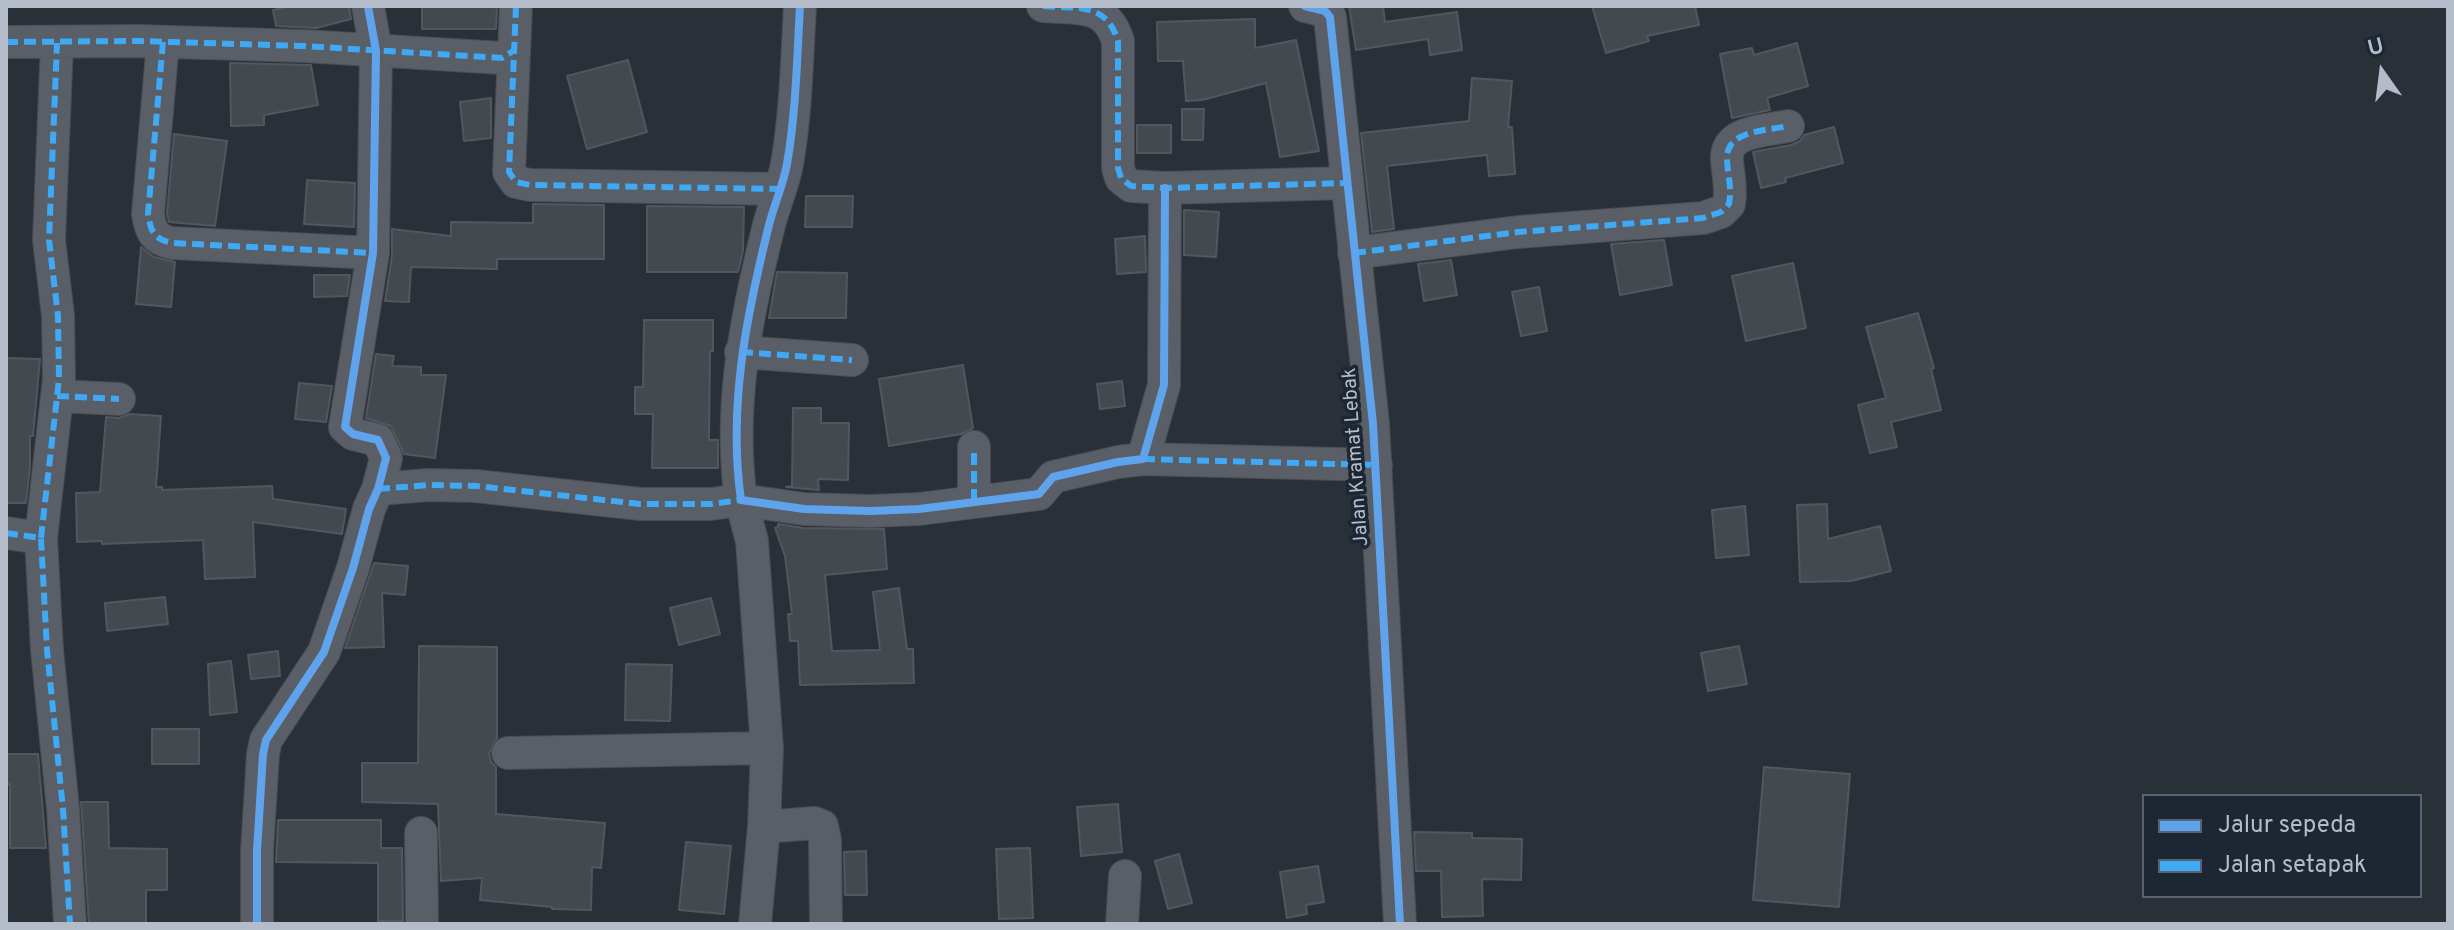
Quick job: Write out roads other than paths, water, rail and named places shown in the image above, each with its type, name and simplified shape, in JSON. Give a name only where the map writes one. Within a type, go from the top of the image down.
[{"type":"street","points":[[257,924],[257,851],[266,740],[324,652],[386,458],[378,440],[353,434],[345,427],[373,253],[376,51],[368,6]]},
{"type":"street","points":[[516,6],[509,172],[516,182],[530,185],[780,189]]},
{"type":"street","points":[[755,924],[767,748],[752,541],[741,500],[735,444],[741,352],[755,281],[787,166],[800,6]]},
{"type":"street","points":[[1043,6],[1094,11],[1106,16],[1113,25],[1118,41],[1118,168],[1121,178],[1131,186],[1165,188],[1347,183]]},
{"type":"street","name":"Jalan Kramat Lebak","points":[[1305,6],[1325,11],[1330,17],[1376,465],[1400,924]]},
{"type":"street","points":[[6,42],[304,46],[502,58],[513,51]]},
{"type":"street","points":[[163,42],[148,214],[151,231],[160,240],[172,243],[373,253]]},
{"type":"street","points":[[57,43],[49,240],[58,316],[59,379],[41,538],[47,650],[63,809],[70,924]]},
{"type":"street","points":[[1354,253],[1518,232],[1703,218],[1721,212],[1729,204],[1731,176],[1726,157],[1731,142],[1740,136],[1788,126]]},
{"type":"street","points":[[1143,459],[1164,385],[1165,188]]},
{"type":"street","points":[[741,352],[852,360]]},
{"type":"street","points":[[57,396],[119,399]]},
{"type":"street","points":[[974,447],[974,501]]},
{"type":"street","points":[[378,489],[429,485],[476,486],[640,504],[725,504],[741,500],[840,511],[919,509],[1039,494],[1053,477],[1143,459],[1376,465]]},
{"type":"street","points":[[6,533],[41,538]]},
{"type":"street","points":[[508,753],[767,748]]},
{"type":"street","points":[[764,827],[814,823],[822,826],[825,840],[826,924]]},
{"type":"street","points":[[421,833],[422,924]]},
{"type":"street","points":[[1122,924],[1125,876]]}]
